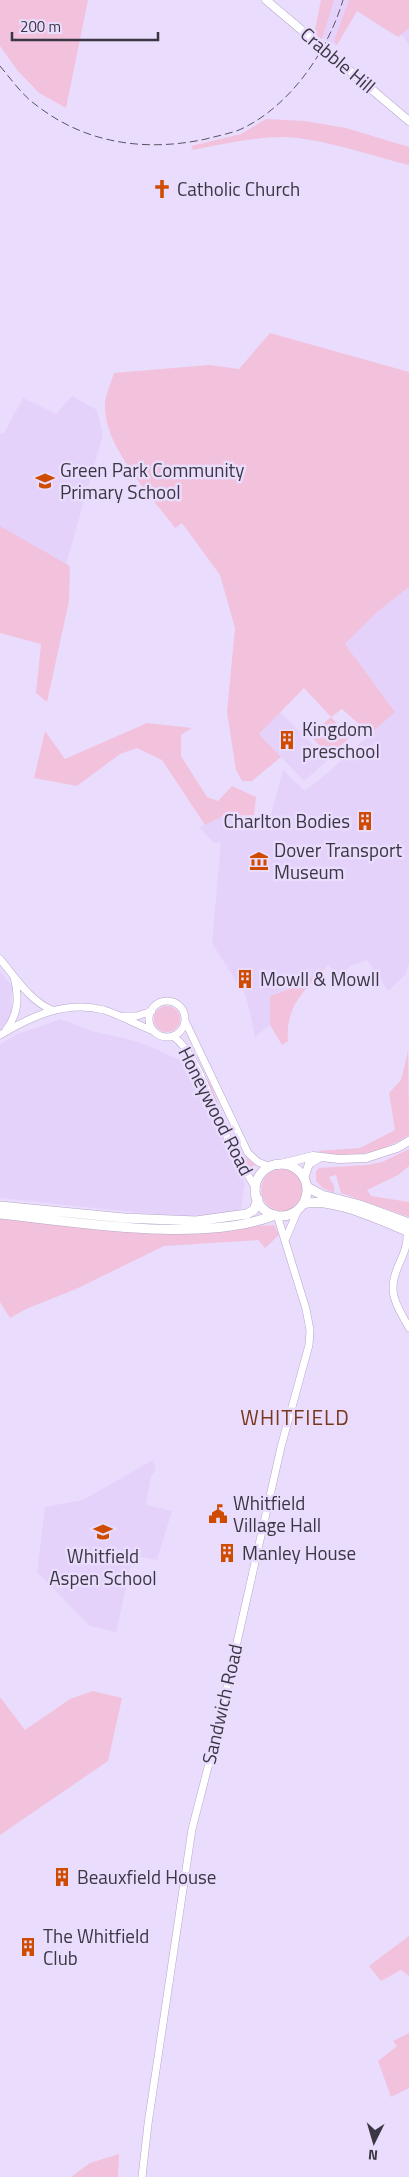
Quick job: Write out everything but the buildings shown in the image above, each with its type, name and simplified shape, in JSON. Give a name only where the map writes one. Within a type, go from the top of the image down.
[{"type":"highway","points":[[276,1215],[264,1209],[258,1199],[256,1189],[260,1176],[274,1166],[293,1167],[306,1183],[322,1195],[360,1205],[408,1227]]},
{"type":"highway","points":[[300,1207],[307,1194],[306,1183]]},
{"type":"highway","points":[[0,1206],[163,1220],[196,1221],[245,1219],[254,1210],[258,1199]]},
{"type":"highway","points":[[0,1214],[155,1228],[197,1228],[245,1219],[288,1215],[300,1207],[316,1202],[328,1203],[408,1227]]},
{"type":"main road","name":"Crabble Hill","points":[[266,0],[409,121]]},
{"type":"main road","points":[[274,1166],[300,1158],[366,1158],[397,1148],[409,1141]]},
{"type":"main road","points":[[306,1183],[309,1164],[318,1158],[326,1158]]},
{"type":"street","points":[[0,959],[35,1000],[42,1006],[53,1010]]},
{"type":"street","points":[[2,1034],[14,1020],[18,1005],[14,976]]},
{"type":"street","points":[[2,1034],[31,1017],[53,1010],[94,1008],[120,1016],[163,1036],[174,1036],[181,1030],[185,1021],[181,1008],[172,1002],[163,1002],[152,1011],[137,1016],[120,1016]]},
{"type":"street","points":[[152,1011],[149,1019],[154,1031]]},
{"type":"street","name":"Honeywood Road","points":[[185,1021],[248,1153],[258,1162],[274,1166]]},
{"type":"street","name":"Honeywood Road","points":[[174,1036],[186,1048],[195,1064],[228,1140],[256,1189]]},
{"type":"street","points":[[286,1238],[300,1207]]},
{"type":"street","name":"Sandwich Road","points":[[142,2177],[148,2124],[192,1830],[215,1740],[282,1446],[309,1346],[309,1322],[286,1238],[276,1215]]},
{"type":"street","points":[[408,1227],[407,1254],[396,1271],[393,1289],[394,1297],[409,1328]]},
{"type":"shaded area","points":[[0,0],[88,0],[66,108],[39,93],[17,70],[0,46]]},
{"type":"shaded area","points":[[321,0],[409,0],[409,45],[402,35],[398,37],[357,11],[337,45],[314,35]]},
{"type":"shaded area","points":[[321,0],[334,0],[322,39],[314,35]]},
{"type":"shaded area","points":[[349,0],[409,0],[409,28],[398,37],[357,11],[337,45],[334,41]]},
{"type":"shaded area","points":[[266,119],[305,121],[346,128],[409,147],[409,165],[330,144],[298,138],[261,138],[193,150],[191,146],[241,134]]},
{"type":"shaded area","points":[[270,333],[409,372],[409,587],[377,612],[345,644],[395,712],[370,734],[342,709],[331,717],[304,688],[259,734],[281,757],[252,781],[242,781],[236,770],[227,712],[235,628],[220,575],[182,523],[175,528],[131,471],[112,438],[107,422],[105,402],[114,373],[209,365],[239,369]]},
{"type":"shaded area","name":"Green Park Community Primary School","points":[[72,396],[97,410],[103,435],[66,564],[0,527],[0,433],[4,433],[23,398],[56,414]]},
{"type":"shaded area","points":[[0,526],[70,566],[69,601],[47,702],[36,693],[41,644],[0,633]]},
{"type":"shaded area","points":[[409,587],[409,963],[405,975],[388,991],[367,960],[350,966],[339,977],[328,965],[301,985],[270,996],[270,1025],[255,1037],[246,996],[212,943],[221,842],[214,843],[199,827],[223,816],[270,818],[283,770],[305,791],[330,771],[394,712],[345,644],[377,612]]},
{"type":"shaded area","points":[[280,712],[328,760],[304,781],[259,734]]},
{"type":"shaded area","points":[[331,717],[350,737],[329,756],[310,735]]},
{"type":"shaded area","points":[[147,723],[192,728],[181,735],[181,756],[207,797],[218,801],[232,786],[256,797],[254,815],[223,816],[205,825],[162,760],[137,748],[120,754],[77,786],[34,778],[45,731],[65,759]]},
{"type":"shaded area","points":[[328,965],[305,990],[294,1007],[288,1028],[288,1041],[282,1045],[270,1025],[270,996],[301,985]]},
{"type":"shaded area","points":[[0,971],[12,986],[11,1016],[0,1030]]},
{"type":"shaded area","points":[[167,1006],[176,1010],[180,1019],[176,1028],[167,1032],[158,1028],[154,1019],[158,1010]]},
{"type":"shaded area","points":[[61,1019],[92,1031],[139,1042],[180,1060],[194,1077],[224,1143],[245,1183],[240,1213],[180,1217],[0,1198],[0,1044],[18,1034]]},
{"type":"shaded area","points":[[408,1051],[409,1135],[386,1147],[364,1154],[341,1155],[316,1151],[360,1148],[395,1130],[389,1093],[401,1080]]},
{"type":"shaded area","points":[[209,1081],[233,1138],[246,1158],[255,1165],[249,1170],[234,1145],[206,1082]]},
{"type":"shaded area","points":[[409,1149],[409,1166],[398,1175],[367,1190],[371,1196],[409,1202],[409,1217],[341,1193],[336,1175],[329,1177],[334,1186],[334,1193],[323,1188],[316,1181],[316,1171],[319,1168],[367,1165],[382,1162]]},
{"type":"shaded area","points":[[282,1169],[297,1175],[303,1190],[297,1205],[282,1211],[267,1205],[261,1190],[267,1175]]},
{"type":"shaded area","points":[[0,1219],[159,1232],[274,1225],[279,1235],[265,1248],[258,1240],[164,1246],[76,1289],[26,1309],[10,1318],[0,1302]]},
{"type":"shaded area","name":"Whitfield Aspen School","points":[[153,1460],[156,1470],[151,1476],[146,1505],[172,1511],[157,1560],[133,1555],[116,1632],[90,1626],[37,1572],[45,1507],[83,1500]]},
{"type":"shaded area","points":[[93,1691],[122,1698],[108,1761],[0,1835],[0,1697],[25,1730],[70,1699]]},
{"type":"shaded area","points":[[409,1936],[409,1976],[401,1970],[381,1981],[369,1966]]},
{"type":"shaded area","points":[[409,2033],[409,2088],[391,2097],[378,2061],[397,2046],[393,2041]]},
{"type":"shaded area","points":[[119,2154],[118,2177],[71,2177],[90,2163]]},
{"type":"railway","points":[[0,66],[21,92],[31,101],[75,129],[117,142],[139,144],[161,145],[206,139],[239,130],[274,108],[290,93],[317,58],[343,0]]},
{"type":"place","name":"Catholic Church","points":[[162,189]]},
{"type":"place","name":"Green Park Community Primary School","points":[[45,481]]},
{"type":"place","name":"Kingdom preschool","points":[[287,740]]},
{"type":"place","name":"Charlton Bodies","points":[[365,821]]},
{"type":"place","name":"Dover Transport Museum","points":[[259,861]]},
{"type":"place","name":"Mowll & Mowll","points":[[245,979]]},
{"type":"place","name":"Whitfield Village Hall","points":[[218,1514]]},
{"type":"place","name":"Whitfield Aspen School","points":[[103,1532]]},
{"type":"place","name":"Manley House","points":[[227,1553]]},
{"type":"place","name":"Beauxfield House","points":[[62,1877]]},
{"type":"place","name":"The Whitfield Club","points":[[28,1947]]},
{"type":"district","name":"WHITFIELD","points":[[295,1418]]}]
